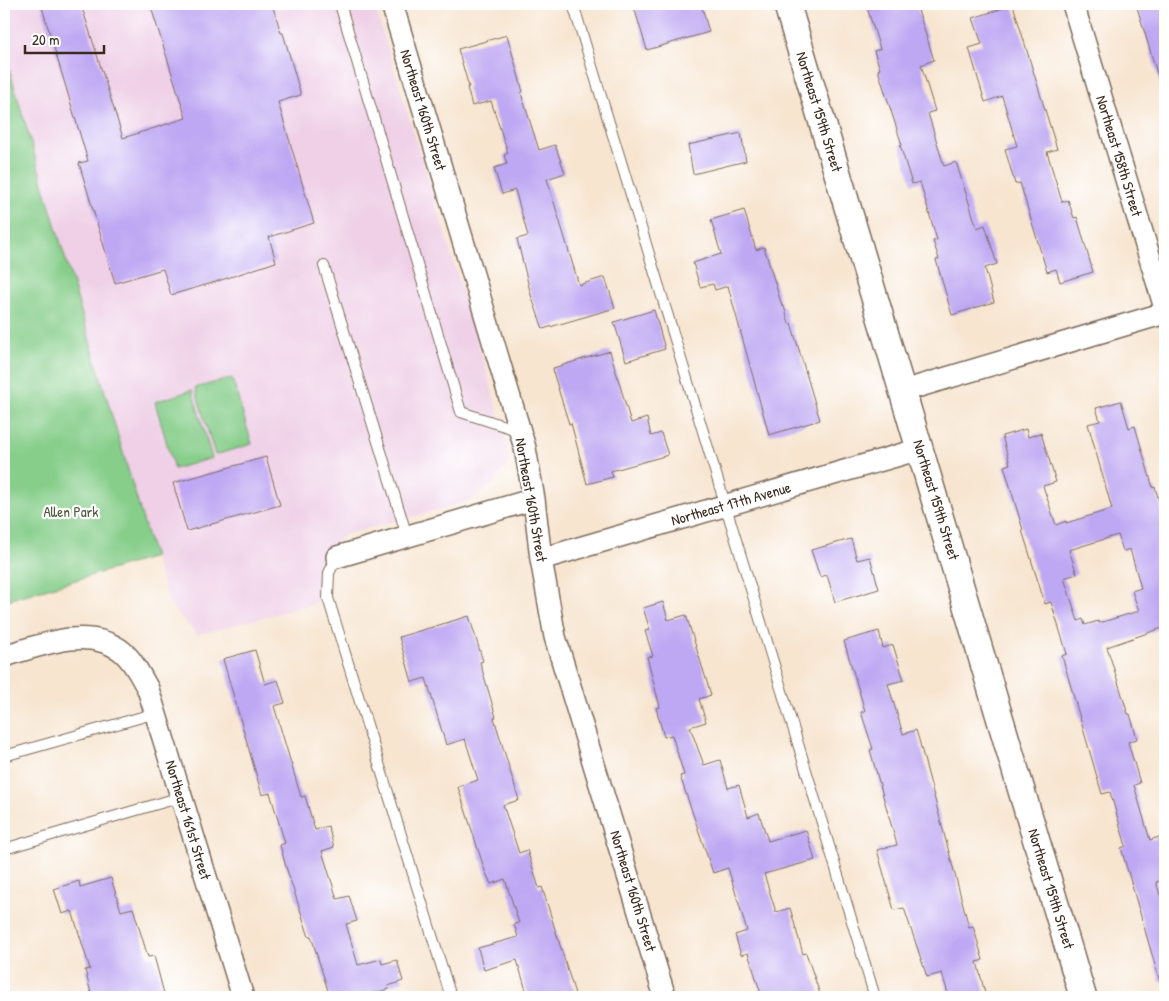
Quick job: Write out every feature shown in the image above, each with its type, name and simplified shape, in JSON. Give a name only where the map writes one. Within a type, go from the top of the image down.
[{"type":"street","name":"Northeast 160th Street","points":[[392,4],[525,448],[534,499],[541,559],[555,637],[665,997]]},
{"type":"street","name":"Northeast 159th Street","points":[[787,4],[1084,997]]},
{"type":"street","name":"Northeast 158th Street","points":[[1073,4],[1165,308]]},
{"type":"street","points":[[903,391],[1165,312]]},
{"type":"street","name":"Northeast 17th Avenue","points":[[541,559],[920,449]]},
{"type":"street","points":[[337,557],[534,499]]},
{"type":"street","name":"Northeast 161st Street","points":[[4,656],[49,643],[78,638],[100,640],[120,650],[136,668],[148,689],[156,713],[243,997]]},
{"type":"lane","points":[[340,4],[461,412],[520,431]]},
{"type":"lane","points":[[573,4],[875,997]]},
{"type":"lane","points":[[324,266],[407,536]]},
{"type":"lane","points":[[337,557],[329,573],[328,598],[451,997]]},
{"type":"lane","points":[[4,756],[156,713]]},
{"type":"lane","points":[[4,849],[181,797]]},
{"type":"shaded area","points":[[4,4],[374,4],[485,365],[506,441],[509,462],[493,485],[467,502],[344,535],[323,554],[316,603],[197,635],[169,603],[154,557],[4,52]]},
{"type":"green space","name":"Allen Park","points":[[4,52],[154,557],[4,601]]},
{"type":"green space","points":[[232,378],[252,444],[215,455],[195,388]]},
{"type":"green space","points":[[192,390],[212,458],[174,469],[155,402]]},
{"type":"building","points":[[41,4],[81,4],[123,138],[186,118],[150,4],[272,4],[281,33],[283,33],[301,95],[278,102],[314,223],[269,237],[276,262],[212,283],[171,295],[163,269],[115,283],[79,163],[88,161]]},
{"type":"building","points":[[633,4],[701,4],[709,32],[647,50]]},
{"type":"building","points":[[866,4],[916,4],[934,60],[921,65],[935,111],[928,113],[944,166],[956,162],[977,228],[985,225],[997,264],[985,268],[994,302],[952,315],[936,260],[939,259],[933,241],[937,240],[920,182],[912,184],[900,145],[902,145],[878,70],[880,69],[874,51],[880,49]]},
{"type":"building","points":[[1136,4],[1165,4],[1165,83],[1160,83]]},
{"type":"building","points":[[1013,5],[1057,149],[1047,152],[1062,202],[1068,200],[1074,218],[1077,217],[1093,272],[1060,282],[1056,269],[1047,272],[1020,183],[1015,184],[1005,149],[1017,146],[1002,96],[985,102],[969,48],[982,44],[973,18]]},
{"type":"building","points":[[507,35],[523,92],[521,93],[539,150],[555,145],[565,173],[547,179],[579,285],[605,277],[615,308],[543,329],[531,295],[517,239],[528,236],[515,190],[502,194],[494,168],[507,164],[504,155],[508,153],[491,101],[472,106],[467,87],[469,87],[458,49]]},
{"type":"building","points":[[741,133],[746,161],[693,174],[688,145]]},
{"type":"building","points":[[744,210],[756,250],[764,247],[782,306],[784,306],[789,324],[791,323],[820,420],[769,435],[728,286],[715,290],[713,284],[700,287],[693,263],[721,254],[711,220]]},
{"type":"building","points":[[654,310],[665,349],[626,361],[614,322]]},
{"type":"building","points":[[610,351],[631,423],[647,418],[651,436],[661,433],[668,455],[611,471],[613,477],[587,484],[571,423],[569,424],[553,368]]},
{"type":"building","points":[[1121,401],[1129,428],[1135,426],[1165,522],[1165,627],[1107,647],[1137,739],[1128,742],[1140,783],[1134,785],[1150,840],[1165,835],[1165,880],[1156,882],[1165,911],[1165,981],[1160,982],[1121,848],[1126,846],[1110,792],[1102,794],[1062,656],[1067,654],[1051,602],[1045,604],[1004,466],[1010,464],[1002,436],[1026,429],[1028,437],[1041,433],[1056,482],[1043,486],[1056,525],[1112,509],[1088,424],[1100,421],[1096,408]],"holes":[[[1118,535],[1123,551],[1130,549],[1141,588],[1132,591],[1139,611],[1099,623],[1098,621],[1085,625],[1083,619],[1078,621],[1064,578],[1077,574],[1069,550]]]},
{"type":"building","points":[[266,457],[280,505],[187,531],[173,483]]},
{"type":"building","points":[[851,539],[857,560],[870,557],[879,589],[835,602],[827,575],[820,577],[811,550]]},
{"type":"building","points":[[663,602],[668,620],[686,615],[711,695],[699,699],[706,722],[690,727],[704,765],[720,760],[728,788],[739,785],[748,817],[759,813],[768,841],[806,830],[815,860],[764,874],[776,912],[790,908],[803,954],[806,953],[821,997],[762,997],[748,953],[741,955],[735,935],[747,931],[728,868],[713,873],[680,776],[684,775],[672,735],[664,737],[656,708],[660,707],[647,657],[653,656],[645,631],[650,630],[643,608]]},
{"type":"building","points":[[469,616],[483,661],[480,662],[496,717],[494,718],[519,800],[503,805],[519,853],[527,850],[539,888],[542,887],[576,997],[528,997],[517,960],[484,970],[478,948],[518,937],[514,924],[519,923],[505,879],[491,884],[485,871],[458,787],[478,780],[465,739],[446,745],[426,678],[412,682],[399,637]]},
{"type":"building","points":[[879,631],[883,648],[893,645],[904,680],[888,684],[903,734],[916,730],[969,927],[973,926],[983,960],[977,962],[986,997],[949,997],[942,973],[927,977],[904,908],[894,910],[877,850],[897,845],[870,750],[873,749],[861,712],[865,711],[844,641]]},
{"type":"building","points":[[255,650],[265,684],[278,680],[285,703],[274,706],[301,797],[305,796],[315,830],[328,826],[334,847],[322,851],[337,899],[349,896],[357,921],[346,924],[358,965],[381,959],[382,964],[397,960],[403,981],[388,986],[389,989],[360,997],[330,997],[311,936],[309,937],[286,867],[280,845],[285,843],[270,793],[262,795],[223,659]]},
{"type":"building","points":[[111,878],[121,911],[133,908],[148,957],[154,956],[165,997],[92,997],[85,970],[90,969],[72,911],[62,914],[54,889],[79,881],[80,887]]}]
